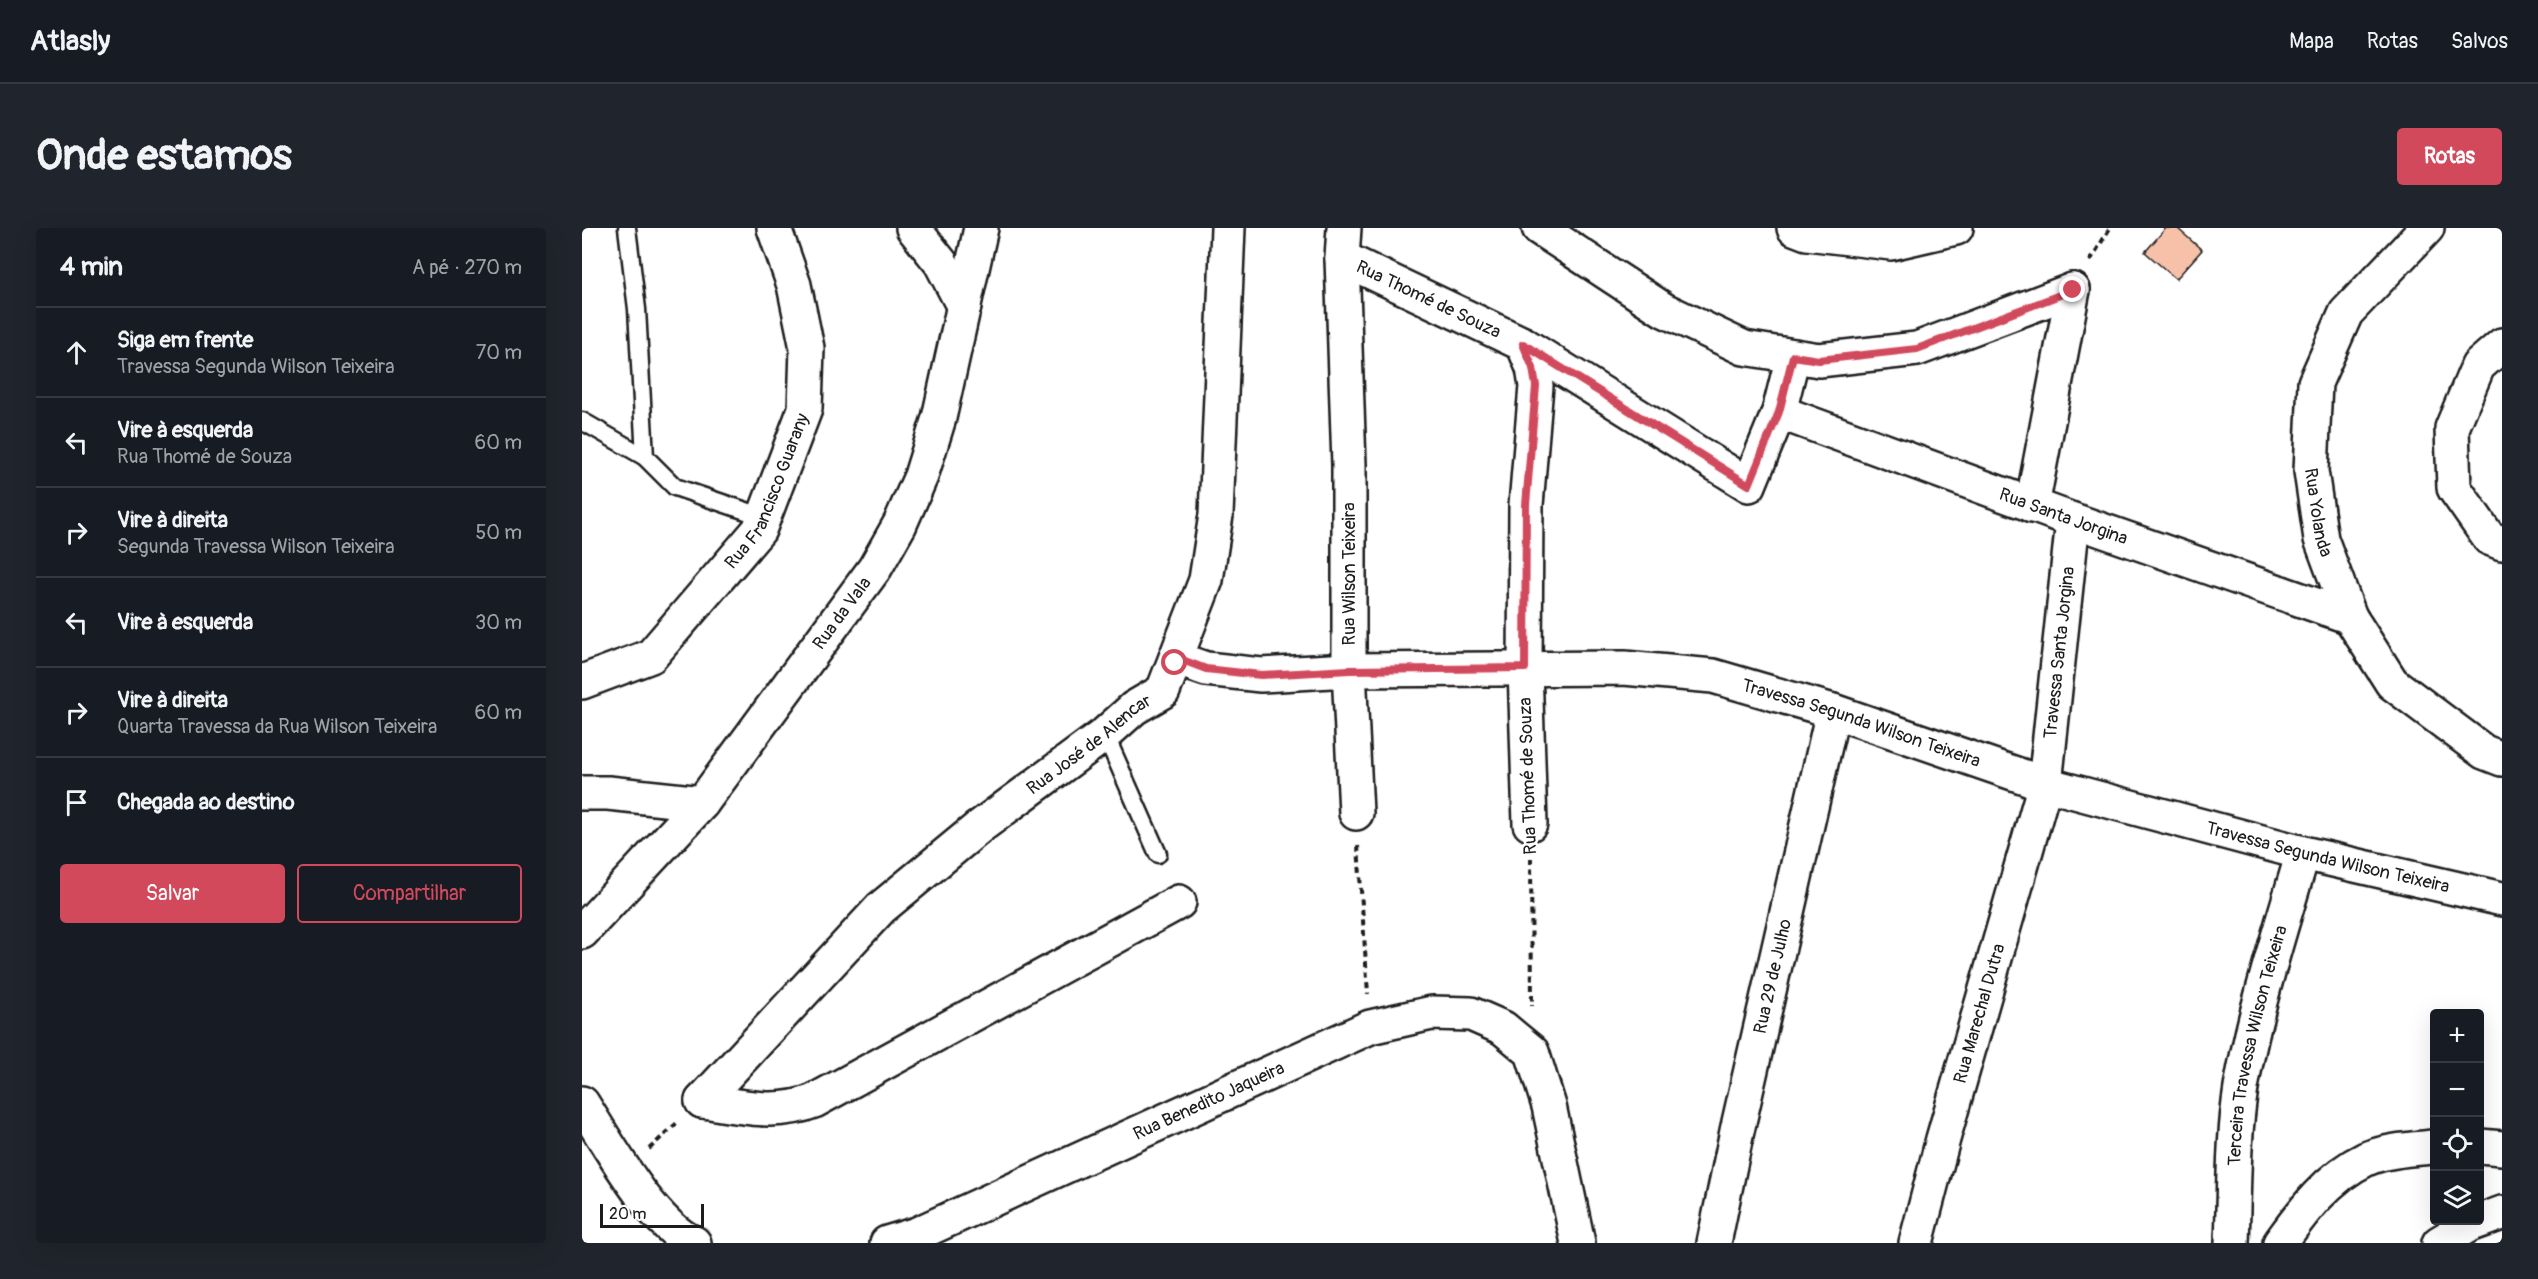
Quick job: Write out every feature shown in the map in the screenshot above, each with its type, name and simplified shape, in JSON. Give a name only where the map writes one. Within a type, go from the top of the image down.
[{"type":"street","name":"Rua Francisco Guarany","points":[[582,682],[651,656],[759,530],[805,408],[807,348],[794,285],[774,228]]},
{"type":"street","points":[[913,228],[940,263],[964,307]]},
{"type":"street","name":"Rua da Vala","points":[[582,932],[702,803],[875,568],[900,524],[921,476],[939,418],[981,228]]},
{"type":"street","points":[[1192,664],[1216,515],[1228,228]]},
{"type":"street","points":[[1539,228],[1664,310],[1744,348],[1819,360],[1917,349],[2073,290],[2032,506]]},
{"type":"street","points":[[1794,228],[1807,233],[1891,243],[1956,228]]},
{"type":"street","name":"Rua Yolanda","points":[[2427,228],[2346,313],[2315,383],[2311,471],[2314,493],[2321,539],[2350,617],[2392,683],[2484,752],[2502,759]]},
{"type":"street","name":"Rua Thomé de Souza","points":[[1343,243],[1523,344],[1533,368],[1536,386],[1526,505],[1525,668],[1530,824]]},
{"type":"street","name":"Rua Wilson Teixeira","points":[[1343,243],[1349,465],[1349,670],[1356,813]]},
{"type":"street","points":[[1523,344],[1749,485],[1779,412],[1793,356]]},
{"type":"street","points":[[2502,345],[2478,366],[2452,428],[2454,488],[2489,538],[2502,543]]},
{"type":"street","name":"Rua Santa Jorgina","points":[[1779,412],[2032,506],[2350,617]]},
{"type":"street","name":"Travessa Santa Jorgina","points":[[2045,784],[2073,520]]},
{"type":"street","name":"Travessa Segunda Wilson Teixeira","points":[[1192,664],[1261,675],[1349,670],[1624,668],[1713,676],[1833,711],[2045,784],[2303,853],[2502,899]]},
{"type":"street","name":"Rua José de Alencar","points":[[702,1101],[881,908],[978,828],[1106,735],[1134,708],[1163,691],[1192,664]]},
{"type":"street","name":"Rua 29 de Julho","points":[[1714,1243],[1737,1131],[1833,711]]},
{"type":"street","name":"Rua Marechal Dutra","points":[[1916,1243],[1943,1139],[2045,784]]},
{"type":"street","points":[[582,793],[608,793],[702,803]]},
{"type":"street","name":"Terceira Travessa Wilson Teixeira","points":[[2232,1243],[2241,1089],[2260,997],[2303,853]]},
{"type":"street","points":[[702,1101],[777,1110],[798,1108],[1179,902]]},
{"type":"street","name":"Rua Benedito Jaqueira","points":[[887,1243],[928,1229],[1370,1027],[1432,1013],[1471,1014],[1503,1028],[1532,1052]]},
{"type":"street","points":[[1532,1052],[1549,1106],[1578,1243]]},
{"type":"street","points":[[582,1102],[625,1171],[661,1217],[692,1243]]},
{"type":"street","points":[[2484,1146],[2502,1148]]},
{"type":"street","points":[[2280,1243],[2304,1210],[2332,1180],[2367,1159],[2410,1149],[2430,1147]]},
{"type":"street","points":[[2439,1243],[2469,1226],[2502,1213]]},
{"type":"lane","points":[[627,228],[637,309],[645,457]]},
{"type":"lane","points":[[582,421],[645,457],[675,487],[764,518]]},
{"type":"lane","points":[[1106,735],[1158,854]]},
{"type":"path","points":[[1356,813],[1370,1027]]},
{"type":"path","name":"Rua Thomé de Souza","points":[[1530,824],[1532,1052]]},
{"type":"path","points":[[625,1171],[702,1101]]},
{"type":"building","points":[[2166,228],[2177,228],[2202,250],[2176,279],[2145,252]]},
{"type":"route","points":[[1175,663],[1177,658],[1206,669],[1261,675],[1349,670],[1525,668],[1526,505],[1536,386],[1533,368],[1523,344],[1749,485],[1779,412],[1793,356],[1819,360],[1917,349],[2073,290]]}]
